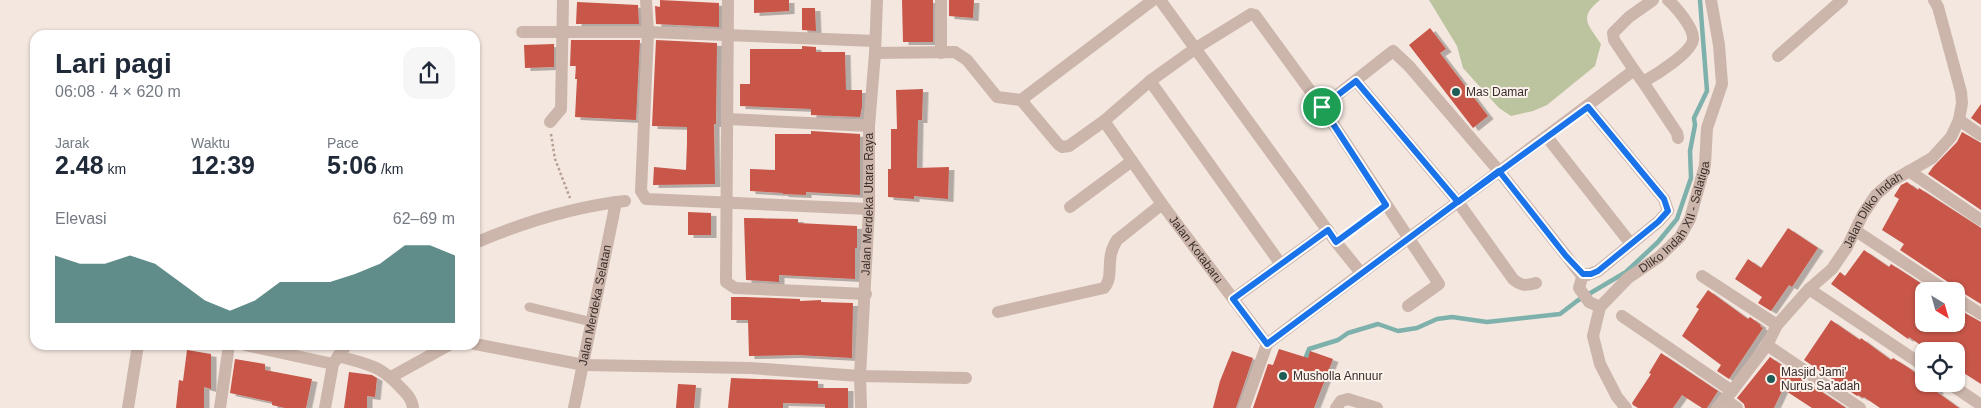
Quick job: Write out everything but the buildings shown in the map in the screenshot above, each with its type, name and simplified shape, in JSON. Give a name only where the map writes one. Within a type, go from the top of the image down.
[{"type":"street","points":[[550,122],[561,109],[564,31],[563,0]]},
{"type":"street","points":[[630,200],[641,191],[648,32],[646,0]]},
{"type":"street","points":[[728,0],[725,280],[731,287],[866,294]]},
{"type":"street","name":"Jalan Merdeka Utara Raya","points":[[861,408],[860,376],[866,294],[869,209],[869,126],[877,0]]},
{"type":"street","points":[[941,0],[941,53]]},
{"type":"street","points":[[522,32],[648,32],[728,36],[941,53],[955,52],[963,56],[998,98],[1020,100],[1153,0]]},
{"type":"street","points":[[1160,0],[1336,242],[1361,273]]},
{"type":"street","points":[[1653,0],[1629,17],[1612,33],[1614,40],[1677,133],[1678,138]]},
{"type":"street","points":[[1643,82],[1690,48],[1694,38],[1675,6],[1668,0]]},
{"type":"street","name":"Dliko Indah XII - Salatiga","points":[[1594,304],[1659,257],[1680,237],[1690,219],[1705,165],[1707,128],[1722,84],[1719,45],[1711,0]]},
{"type":"street","points":[[1778,56],[1842,0]]},
{"type":"street","name":"Jalan Dliko Indah","points":[[1724,399],[1766,345],[1777,326],[1809,288],[1832,269],[1876,195],[1892,181],[1940,151],[1951,138],[1962,112],[1961,92],[1938,2]]},
{"type":"street","points":[[1020,100],[1062,147],[1069,146],[1104,120],[1150,81],[1196,48],[1248,14],[1254,14],[1322,107],[1439,284],[1408,306]]},
{"type":"street","points":[[1322,107],[1393,51],[1409,66],[1499,171],[1566,256],[1583,274],[1591,274],[1598,271],[1667,214],[1668,207],[1664,199],[1588,107]]},
{"type":"street","points":[[1244,408],[1267,344],[1408,238],[1588,107],[1634,70]]},
{"type":"street","points":[[1150,81],[1280,263]]},
{"type":"street","points":[[1356,81],[1458,202],[1513,279],[1520,285],[1527,286],[1536,283]]},
{"type":"street","points":[[728,119],[869,126]]},
{"type":"street","name":"Jalan Kotabaru","points":[[1104,120],[1162,204],[1267,344]]},
{"type":"street","points":[[1959,120],[1981,135]]},
{"type":"street","points":[[1547,136],[1631,244]]},
{"type":"street","points":[[1070,207],[1132,161]]},
{"type":"street","points":[[1909,172],[1981,220]]},
{"type":"street","points":[[480,241],[536,219],[574,209],[630,200],[869,209]]},
{"type":"street","name":"Jalan Merdeka Selatan","points":[[574,408],[592,322],[630,200]]},
{"type":"street","points":[[998,312],[1104,288],[1110,278],[1109,259],[1117,240],[1162,204]]},
{"type":"street","points":[[1233,299],[1280,263],[1328,230]]},
{"type":"street","points":[[1856,231],[1933,282]]},
{"type":"street","points":[[1583,274],[1579,288],[1594,304],[1593,336],[1600,364],[1617,397],[1626,408]]},
{"type":"street","points":[[1702,276],[1777,326]]},
{"type":"street","points":[[1809,288],[1915,360]]},
{"type":"street","points":[[1965,304],[1981,314]]},
{"type":"street","points":[[1622,316],[1737,408]]},
{"type":"street","points":[[480,345],[584,365],[750,368],[860,376],[966,378]]},
{"type":"street","points":[[1766,345],[1860,408]]},
{"type":"street","points":[[128,408],[137,350]]},
{"type":"street","points":[[220,408],[227,350]]},
{"type":"street","points":[[275,350],[371,364],[390,376],[410,399],[413,408]]},
{"type":"street","points":[[324,408],[336,360],[343,350]]},
{"type":"street","points":[[390,376],[439,350]]},
{"type":"street","points":[[1962,392],[1981,405]]},
{"type":"street","points":[[1337,408],[1341,401],[1348,399],[1377,408]]},
{"type":"lane","points":[[1336,242],[1386,205]]},
{"type":"lane","points":[[529,307],[592,322]]},
{"type":"path","points":[[550,122],[555,159],[574,209]]},
{"type":"green space","points":[[1429,0],[1600,0],[1593,6],[1587,17],[1589,26],[1601,44],[1595,66],[1547,105],[1533,111],[1511,116],[1499,108],[1463,68],[1457,46]]},
{"type":"waterway","points":[[1304,362],[1309,349],[1338,340],[1348,333],[1378,324],[1398,331],[1417,328],[1437,319],[1452,317],[1487,322],[1560,314],[1577,301],[1626,272],[1658,242],[1677,219],[1691,178],[1690,151],[1695,125],[1694,118],[1707,91],[1700,0]]},
{"type":"place","name":"Mas Damar","points":[[1456,92]]},
{"type":"place","name":"Musholla Annuur","points":[[1283,376]]},
{"type":"place","name":"Masjid Jami' Nurus Sa'adah","points":[[1771,379]]},
{"type":"route","points":[[1322,107],[1356,81],[1458,202],[1547,136],[1588,107],[1664,199],[1668,211],[1658,222],[1598,271],[1586,275],[1579,272],[1523,203],[1499,171],[1408,238],[1361,273],[1267,344],[1233,299],[1280,263],[1328,230],[1336,242],[1386,205],[1322,107]]}]
